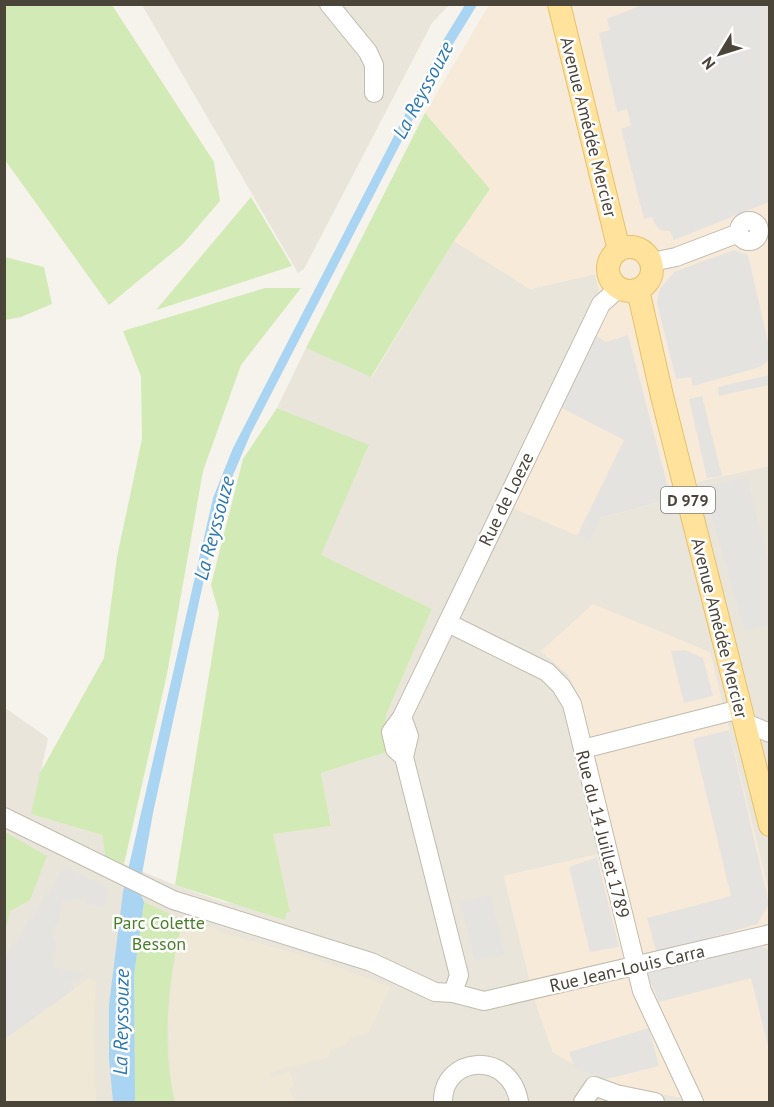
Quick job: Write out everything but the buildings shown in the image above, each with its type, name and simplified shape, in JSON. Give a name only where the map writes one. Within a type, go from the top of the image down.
[{"type":"main road","name":"Avenue Amédée Mercier","points":[[559,4],[626,248]]},
{"type":"main road","name":"Avenue Amédée Mercier","points":[[571,4],[626,248]]},
{"type":"main road","points":[[626,248],[644,252],[651,262],[652,276],[628,289],[613,283],[608,269],[613,255],[626,248]]},
{"type":"main road","name":"Avenue Amédée Mercier","points":[[628,289],[770,825]]},
{"type":"street","points":[[329,4],[368,52],[374,65],[374,93]]},
{"type":"street","points":[[651,262],[676,257],[739,234],[743,239],[752,240],[764,225]]},
{"type":"street","name":"Rue de Loeze","points":[[453,993],[459,975],[404,757],[409,736],[402,717],[601,304],[628,289]]},
{"type":"street","name":"Rue du 14 Juillet 1789","points":[[448,623],[547,672],[561,686],[572,705],[642,991],[694,1102]]},
{"type":"street","points":[[583,749],[742,715],[770,733]]},
{"type":"street","points":[[4,817],[153,891],[233,920],[371,962],[435,992],[453,993]]},
{"type":"street","name":"Rue Jean-Louis Carra","points":[[453,993],[484,1001],[770,934]]},
{"type":"street","points":[[443,1102],[446,1087],[452,1077],[471,1065],[483,1064],[504,1072],[512,1081],[519,1102]]},
{"type":"street","points":[[583,1102],[594,1086],[616,1095],[655,1102]]},
{"type":"shaded area","points":[[644,4],[769,5],[769,202],[674,240],[670,231],[660,230],[652,217],[644,219],[621,129],[631,125],[627,109],[617,112],[599,33],[610,30],[607,19]]},
{"type":"shaded area","points":[[142,5],[449,5],[432,23],[304,269],[298,273]]},
{"type":"shaded area","points":[[489,5],[769,5],[769,466],[700,481],[671,499],[600,518],[590,541],[510,507],[606,315],[595,274],[530,289],[454,241],[490,189],[425,113]]},
{"type":"shaded area","points":[[454,241],[530,289],[595,274],[606,316],[510,507],[600,518],[671,499],[700,481],[769,466],[769,893],[710,652],[541,651],[568,674],[582,701],[608,852],[504,876],[535,1001],[553,1052],[596,1077],[630,1088],[706,1102],[5,1102],[4,707],[48,738],[32,814],[102,835],[105,856],[175,885],[223,902],[290,912],[272,833],[331,826],[321,773],[387,752],[386,715],[432,609],[320,555],[369,446],[277,408],[306,348],[372,377]]},
{"type":"shaded area","points":[[734,250],[748,255],[769,346],[769,360],[760,367],[693,386],[691,377],[676,379],[657,303],[660,289],[674,272]]},
{"type":"shaded area","points":[[628,335],[671,499],[600,518],[590,541],[577,536],[624,440],[560,407],[597,336],[606,342]]},
{"type":"shaded area","points":[[769,375],[769,385],[719,396],[718,387]]},
{"type":"shaded area","points":[[702,396],[722,476],[707,478],[689,399]]},
{"type":"shaded area","points":[[747,478],[769,565],[770,625],[745,631],[703,486]]},
{"type":"shaded area","points":[[593,604],[710,652],[769,893],[769,1102],[706,1102],[630,1088],[596,1077],[553,1052],[535,1001],[504,876],[608,852],[582,701],[568,674],[541,651]]},
{"type":"shaded area","points":[[685,650],[703,658],[713,696],[684,703],[671,651]]},
{"type":"shaded area","points":[[729,730],[769,904],[757,924],[657,954],[647,918],[731,896],[693,739]]},
{"type":"shaded area","points":[[597,857],[619,947],[590,952],[569,867]]},
{"type":"shaded area","points":[[65,867],[107,887],[105,907],[85,904],[85,900],[73,898],[72,902],[63,900],[58,927],[54,927],[53,939],[56,940],[52,967],[85,974],[70,983],[74,989],[5,1039],[5,957]]},
{"type":"shaded area","points":[[490,895],[505,954],[475,961],[460,902]]},
{"type":"shaded area","points":[[184,916],[220,932],[318,960],[390,987],[369,1032],[349,1038],[346,1045],[331,1049],[328,1057],[269,1073],[271,1078],[290,1071],[294,1086],[289,1088],[295,1100],[300,1102],[175,1102],[171,1086],[168,1022],[174,952]]},
{"type":"shaded area","points":[[764,947],[769,950],[769,1050],[751,978],[659,1002],[647,974],[737,949]]},
{"type":"shaded area","points":[[88,979],[96,981],[93,1035],[96,1102],[5,1102],[4,1039]]},
{"type":"shaded area","points":[[649,1028],[659,1066],[603,1080],[574,1066],[569,1052]]},
{"type":"green space","points":[[5,4],[112,5],[214,162],[220,201],[183,244],[109,305],[5,160]]},
{"type":"green space","points":[[425,113],[490,189],[454,241],[371,377],[306,348]]},
{"type":"green space","points":[[251,197],[292,266],[156,310]]},
{"type":"green space","points":[[5,257],[44,267],[52,304],[21,317],[5,320]]},
{"type":"green space","points":[[265,288],[301,288],[241,365],[203,471],[167,674],[124,864],[105,856],[102,835],[31,814],[40,773],[104,658],[117,557],[142,439],[141,376],[123,331]]},
{"type":"green space","points":[[277,408],[369,445],[321,555],[432,609],[386,715],[387,752],[321,773],[331,826],[273,834],[290,912],[287,912],[285,920],[175,885],[219,613],[211,585],[243,459]]},
{"type":"green space","points":[[5,832],[47,856],[30,900],[10,911],[5,933]]},
{"type":"green space","name":"Parc Colette Besson","points":[[144,902],[183,920],[173,964],[168,1011],[168,1058],[175,1102],[135,1102],[134,975]]},
{"type":"water","name":"La Reyssouze","points":[[465,5],[477,5],[445,57],[251,433],[225,494],[216,524],[153,813],[139,891],[144,902],[134,975],[135,1102],[113,1102],[109,1058],[109,1005],[123,892],[213,498],[233,448],[444,39]]}]
